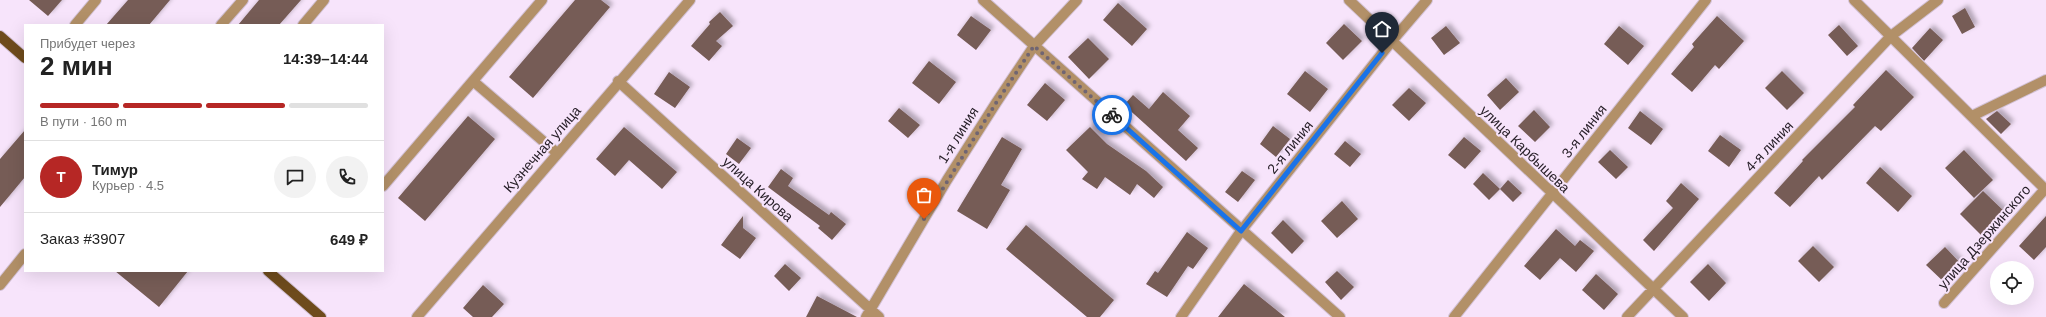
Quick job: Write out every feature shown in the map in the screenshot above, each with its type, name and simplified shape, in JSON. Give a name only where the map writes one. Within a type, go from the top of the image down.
[{"type":"main road","points":[[0,36],[24,57]]},
{"type":"main road","points":[[269,272],[321,317]]},
{"type":"street","points":[[76,24],[96,0]]},
{"type":"street","points":[[222,24],[243,0]]},
{"type":"street","points":[[304,24],[324,0]]},
{"type":"street","points":[[384,185],[542,0]]},
{"type":"street","name":"Кузнечная улица","points":[[417,317],[618,81],[690,0]]},
{"type":"street","points":[[983,0],[1241,231],[1340,317]]},
{"type":"street","name":"1-я линия","points":[[868,313],[946,180],[1034,46],[1077,0]]},
{"type":"street","name":"улица Карбышева","points":[[1349,0],[1683,317]]},
{"type":"street","name":"2-я линия","points":[[1181,317],[1241,231],[1392,41],[1427,0]]},
{"type":"street","name":"3-я линия","points":[[1454,317],[1706,0]]},
{"type":"street","name":"улица Дзержинского","points":[[1854,0],[2046,190],[1944,303]]},
{"type":"street","name":"4-я линия","points":[[1627,317],[1891,36],[1938,0]]},
{"type":"street","points":[[1972,116],[2046,80]]},
{"type":"street","points":[[473,81],[557,153]]},
{"type":"street","name":"улица Кирова","points":[[618,81],[868,313],[879,317]]},
{"type":"street","points":[[0,285],[24,255]]},
{"type":"building","points":[[29,0],[62,0],[48,16]]},
{"type":"building","points":[[128,0],[170,0],[150,24],[107,24]]},
{"type":"building","points":[[259,0],[301,0],[280,24],[239,24]]},
{"type":"building","points":[[575,0],[601,0],[610,7],[533,98],[509,77]]},
{"type":"building","points":[[1118,3],[1147,29],[1132,46],[1103,20]]},
{"type":"building","points":[[1965,8],[1975,27],[1962,34],[1952,16]]},
{"type":"building","points":[[720,12],[733,26],[716,41],[722,46],[709,61],[691,46],[710,24],[709,22]]},
{"type":"building","points":[[971,16],[991,30],[976,50],[957,35]]},
{"type":"building","points":[[1717,16],[1744,41],[1719,69],[1715,65],[1692,92],[1671,74],[1694,47],[1692,44]]},
{"type":"building","points":[[1344,24],[1362,41],[1343,60],[1326,43]]},
{"type":"building","points":[[1839,25],[1858,46],[1847,56],[1828,35]]},
{"type":"building","points":[[1446,26],[1460,43],[1444,55],[1431,38]]},
{"type":"building","points":[[1619,26],[1644,46],[1628,65],[1604,44]]},
{"type":"building","points":[[1930,28],[1943,40],[1924,61],[1912,48]]},
{"type":"building","points":[[1088,38],[1109,59],[1089,79],[1068,57]]},
{"type":"building","points":[[929,61],[956,82],[939,104],[912,83]]},
{"type":"building","points":[[1886,70],[1914,97],[1881,131],[1875,126],[1822,180],[1819,176],[1790,207],[1774,193],[1803,161],[1802,160],[1855,107],[1853,105]]},
{"type":"building","points":[[1305,71],[1328,89],[1310,112],[1287,94]]},
{"type":"building","points":[[1782,71],[1804,93],[1787,110],[1765,88]]},
{"type":"building","points":[[669,72],[690,87],[675,108],[654,94]]},
{"type":"building","points":[[1506,78],[1519,92],[1500,110],[1487,95]]},
{"type":"building","points":[[1045,83],[1065,100],[1047,121],[1027,105]]},
{"type":"building","points":[[1409,88],[1426,103],[1409,121],[1392,105]]},
{"type":"building","points":[[1163,92],[1190,116],[1178,130],[1198,148],[1186,161],[1124,105],[1133,95],[1149,109]]},
{"type":"building","points":[[899,108],[920,125],[908,138],[888,121]]},
{"type":"building","points":[[1534,110],[1550,127],[1535,142],[1518,126]]},
{"type":"building","points":[[1640,111],[1663,129],[1651,145],[1628,128]]},
{"type":"building","points":[[1997,111],[2011,124],[2001,134],[1986,119]]},
{"type":"building","points":[[468,116],[495,139],[425,221],[398,198]]},
{"type":"building","points":[[1273,126],[1290,139],[1276,157],[1260,144]]},
{"type":"building","points":[[624,127],[677,172],[662,189],[629,160],[615,176],[596,159]]},
{"type":"building","points":[[1090,127],[1107,144],[1146,171],[1163,187],[1154,198],[1137,184],[1130,195],[1105,177],[1097,189],[1082,179],[1088,172],[1066,150]]},
{"type":"building","points":[[24,131],[24,178],[0,207],[0,159]]},
{"type":"building","points":[[1720,135],[1741,150],[1729,167],[1708,151]]},
{"type":"building","points":[[1002,137],[1022,149],[1001,185],[1010,190],[987,229],[957,211]]},
{"type":"building","points":[[1464,137],[1481,151],[1465,169],[1448,155]]},
{"type":"building","points":[[737,138],[751,148],[739,164],[726,154]]},
{"type":"building","points":[[1345,141],[1361,154],[1350,167],[1334,154]]},
{"type":"building","points":[[1610,150],[1628,167],[1616,179],[1598,162]]},
{"type":"building","points":[[1964,150],[1993,180],[1974,198],[1945,168]]},
{"type":"building","points":[[1880,167],[1912,196],[1898,212],[1866,183]]},
{"type":"building","points":[[781,169],[793,178],[788,186],[829,215],[831,212],[846,224],[832,240],[818,228],[820,226],[768,187]]},
{"type":"building","points":[[1242,171],[1255,180],[1238,202],[1225,192]]},
{"type":"building","points":[[1483,173],[1500,189],[1489,200],[1473,184]]},
{"type":"building","points":[[1508,180],[1522,193],[1513,202],[1500,189]]},
{"type":"building","points":[[1681,183],[1699,199],[1654,251],[1643,240],[1673,208],[1666,201]]},
{"type":"building","points":[[1983,191],[2007,214],[1984,238],[1960,214]]},
{"type":"building","points":[[1342,201],[1358,219],[1337,238],[1321,221]]},
{"type":"building","points":[[743,216],[743,228],[756,238],[740,259],[721,245]]},
{"type":"building","points":[[2046,216],[2046,247],[2034,260],[2019,246]]},
{"type":"building","points":[[1283,220],[1304,241],[1292,254],[1271,233]]},
{"type":"building","points":[[1026,225],[1114,300],[1100,317],[1087,317],[1006,249]]},
{"type":"building","points":[[1556,229],[1575,246],[1580,240],[1594,251],[1576,272],[1560,258],[1540,280],[1524,266]]},
{"type":"building","points":[[1187,232],[1208,248],[1193,269],[1188,266],[1167,297],[1146,284],[1155,271],[1158,273]]},
{"type":"building","points":[[1813,246],[1834,267],[1819,282],[1798,261]]},
{"type":"building","points":[[1945,247],[1964,267],[1946,284],[1926,265]]},
{"type":"building","points":[[785,264],[801,278],[789,291],[774,276]]},
{"type":"building","points":[[1708,264],[1726,283],[1709,301],[1690,282]]},
{"type":"building","points":[[1337,271],[1354,287],[1341,300],[1325,282]]},
{"type":"building","points":[[116,272],[187,272],[159,307]]},
{"type":"building","points":[[1596,274],[1618,294],[1604,310],[1582,290]]},
{"type":"building","points":[[1244,284],[1285,317],[1218,317]]},
{"type":"building","points":[[483,285],[504,304],[492,317],[473,317],[463,308]]},
{"type":"building","points":[[817,296],[857,317],[806,317]]},
{"type":"way so far","points":[[924,219],[946,180],[1034,46],[1112,115]]},
{"type":"route","points":[[1112,115],[1241,231],[1382,53]]}]
